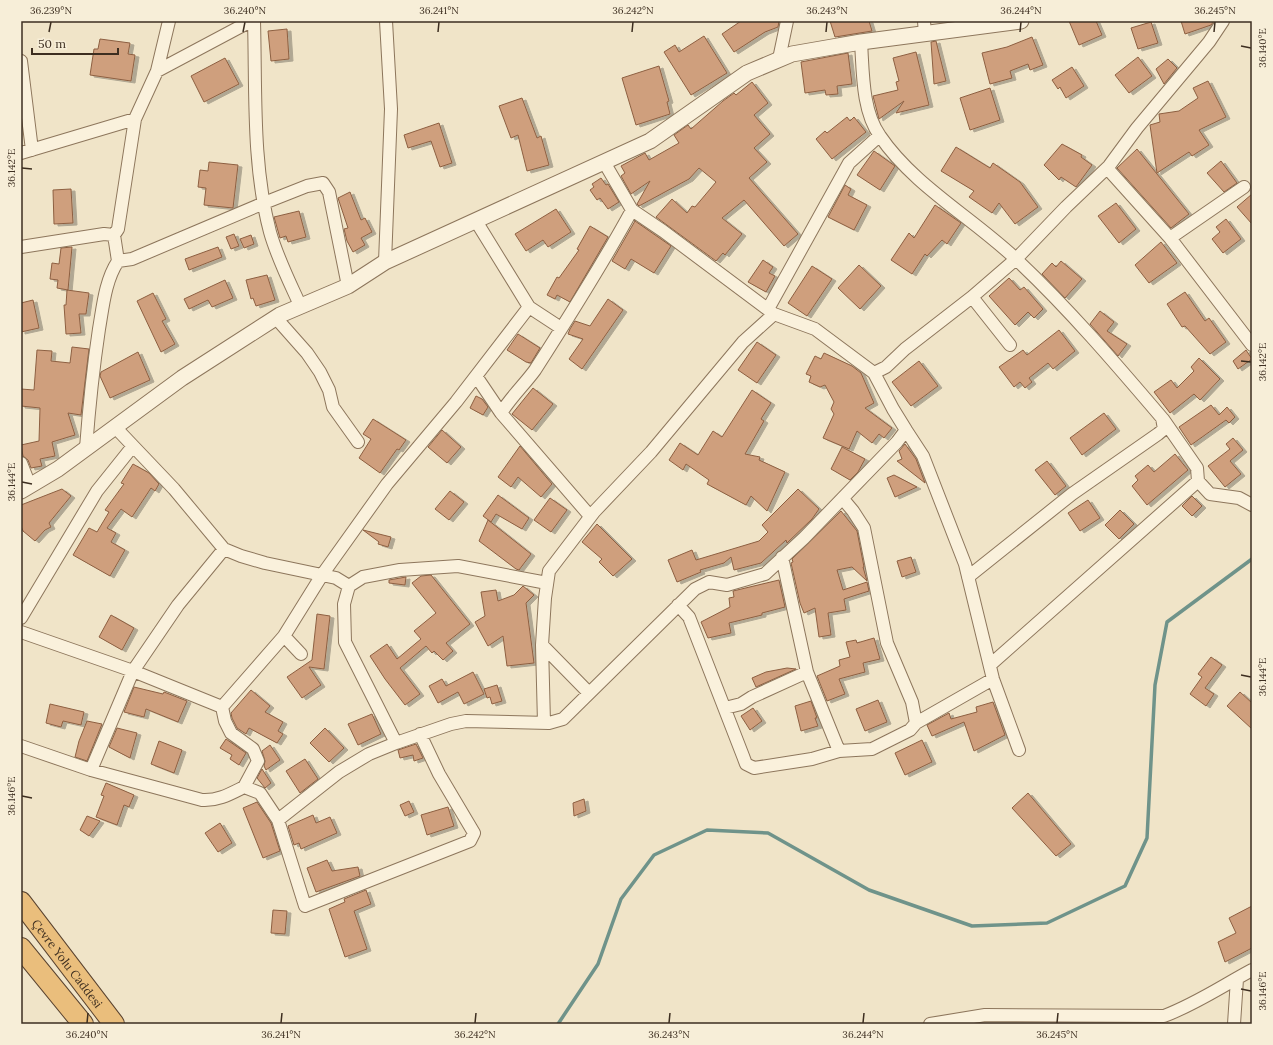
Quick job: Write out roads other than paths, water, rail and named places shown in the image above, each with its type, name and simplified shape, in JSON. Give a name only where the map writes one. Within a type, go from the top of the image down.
[{"type":"highway","name":"Çevre Yolu Caddesi","points":[[21,902],[114,1024]]},
{"type":"highway","points":[[21,948],[82,1024]]},
{"type":"street","points":[[86,448],[91,377],[104,294],[112,270],[118,261],[114,235],[118,229],[135,119],[157,71],[169,21]]},
{"type":"street","points":[[157,71],[253,21],[259,171],[264,203],[270,233],[278,256],[300,305]]},
{"type":"street","points":[[385,262],[391,109],[386,21]]},
{"type":"street","points":[[779,59],[787,21]]},
{"type":"street","points":[[21,463],[25,488],[58,468],[182,378],[276,318],[300,305],[348,286],[385,262],[650,141],[747,73],[792,54],[861,42],[924,28],[1021,21]]},
{"type":"street","points":[[874,373],[886,367],[904,349],[972,297],[1016,259],[1066,207],[1107,168],[1137,128],[1204,48],[1223,21]]},
{"type":"street","points":[[861,42],[863,76],[870,114],[879,136],[900,162],[1016,259],[1118,366],[1201,464],[1198,481],[990,666]]},
{"type":"street","points":[[21,61],[26,151],[135,119]]},
{"type":"street","points":[[544,723],[542,645],[549,571],[590,516],[651,452],[771,312],[849,163],[879,136]]},
{"type":"street","points":[[604,162],[632,210],[663,231],[771,312],[815,329],[874,373],[893,409],[923,456],[965,564],[993,679],[1019,750]]},
{"type":"street","points":[[1107,168],[1170,238],[1252,345]]},
{"type":"street","points":[[118,261],[132,259],[306,186],[323,183],[329,192],[348,286]]},
{"type":"street","points":[[1170,238],[1244,187]]},
{"type":"street","points":[[501,413],[507,403],[532,374],[596,276],[632,210]]},
{"type":"street","points":[[476,220],[529,307],[561,328]]},
{"type":"street","points":[[21,247],[104,234],[114,235]]},
{"type":"street","points":[[972,297],[1010,345]]},
{"type":"street","points":[[222,707],[284,636],[322,575],[387,484],[476,376],[529,307]]},
{"type":"street","points":[[276,318],[311,360],[329,390],[333,407],[358,442]]},
{"type":"street","points":[[476,376],[501,413],[590,516]]},
{"type":"street","points":[[968,577],[1072,494],[1158,434],[1164,429],[1162,418]]},
{"type":"street","points":[[115,427],[174,489],[224,549],[265,563],[336,578],[349,586]]},
{"type":"street","points":[[278,820],[339,772],[369,754],[420,734],[450,724],[466,721],[544,723],[563,719],[694,588],[709,582],[727,585],[765,574],[843,499],[897,442],[906,430]]},
{"type":"street","points":[[21,618],[97,491],[133,446]]},
{"type":"street","points":[[1198,481],[1210,494],[1239,498],[1252,505]]},
{"type":"street","points":[[843,499],[864,528],[887,643],[912,702],[916,724]]},
{"type":"street","points":[[91,770],[133,671],[178,605],[224,549]]},
{"type":"street","points":[[782,557],[807,672],[839,752]]},
{"type":"street","points":[[396,743],[345,642],[344,604],[349,586],[363,576],[400,570],[458,566],[547,583]]},
{"type":"street","points":[[678,605],[689,617],[725,708],[729,725],[744,760],[746,764],[754,768],[812,759],[839,752],[872,749],[910,730],[916,724],[993,679]]},
{"type":"street","points":[[21,632],[133,671],[222,707]]},
{"type":"street","points":[[284,636],[301,654]]},
{"type":"street","points":[[542,645],[589,693]]},
{"type":"street","points":[[725,708],[741,704],[752,697],[807,672]]},
{"type":"street","points":[[21,746],[91,770],[202,800],[212,801],[244,786],[258,761],[253,749],[231,733],[225,721],[222,707]]},
{"type":"street","points":[[244,786],[260,794],[278,820],[306,906],[470,841],[474,833],[439,774],[420,734]]},
{"type":"street","points":[[930,1024],[985,1016],[1002,1020],[1119,1021],[1164,1016],[1184,1009],[1252,970]]},
{"type":"street","points":[[1234,1024],[1237,979]]},
{"type":"waterway","points":[[558,1024],[598,964],[621,899],[654,855],[707,830],[768,833],[869,890],[972,926],[1047,923],[1125,886],[1147,838],[1155,685],[1167,622],[1252,559]]}]
